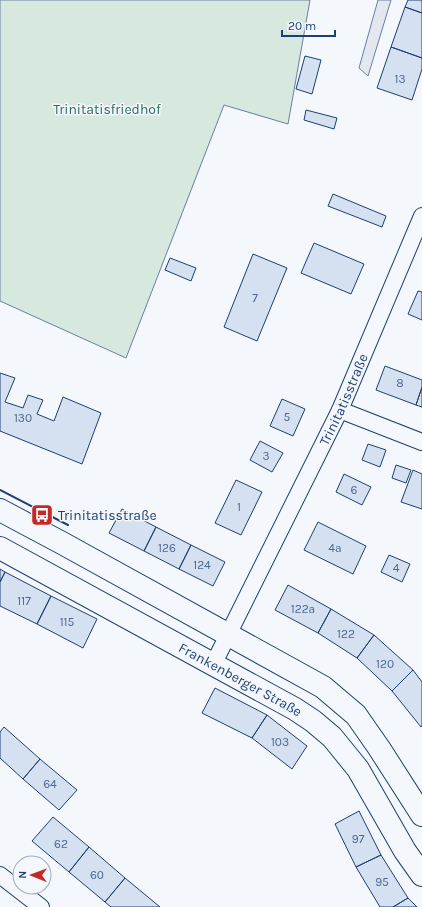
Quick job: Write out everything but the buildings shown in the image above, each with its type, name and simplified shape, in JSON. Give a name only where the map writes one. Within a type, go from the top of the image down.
[{"type":"main road","points":[[0,510],[324,686],[356,715],[380,748],[422,815]]},
{"type":"main road","name":"Frankenberger Straße","points":[[0,548],[295,709],[332,737],[358,769],[405,851],[422,875]]},
{"type":"street","name":"Trinitatisstraße","points":[[213,665],[340,410],[422,216]]},
{"type":"street","points":[[340,410],[422,442]]},
{"type":"street","points":[[0,875],[41,907]]},
{"type":"green space","name":"Trinitatisfriedhof","points":[[0,0],[310,0],[288,124],[224,105],[126,358],[0,301]]},
{"type":"shaded area","points":[[378,0],[391,0],[368,76],[359,68]]},
{"type":"wall","points":[[0,490],[68,525]]},
{"type":"place","name":"Trinitatisstraße","points":[[42,515]]}]
